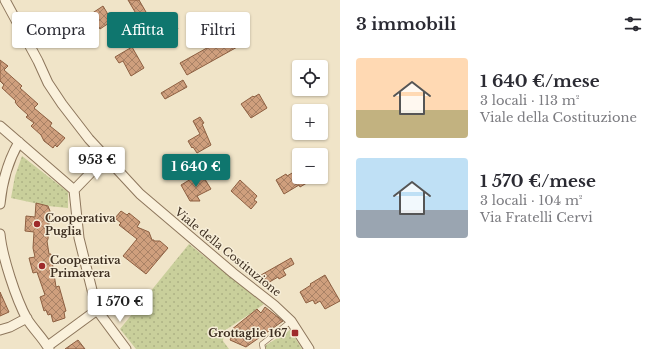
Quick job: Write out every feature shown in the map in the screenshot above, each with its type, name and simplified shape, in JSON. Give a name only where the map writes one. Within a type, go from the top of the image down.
[{"type":"street","name":"Viale della Costituzione","points":[[5,0],[38,61],[48,83],[66,110],[106,157],[140,194],[233,273],[274,305],[291,321],[309,349]]},
{"type":"street","points":[[0,126],[74,190],[79,238],[97,310],[126,349]]},
{"type":"street","points":[[0,204],[8,164],[19,142]]},
{"type":"street","points":[[74,190],[106,157]]},
{"type":"street","points":[[0,234],[1,243],[9,270],[27,318],[48,347],[97,310]]},
{"type":"street","points":[[0,330],[10,327],[27,318]]},
{"type":"lane","points":[[263,349],[262,344],[291,321]]},
{"type":"green space","points":[[22,156],[68,192],[68,208],[48,206],[11,198],[15,176]]},
{"type":"green space","points":[[189,244],[264,304],[224,331],[223,341],[229,349],[136,349],[120,329]]},
{"type":"green space","points":[[290,330],[302,349],[260,349]]},
{"type":"building","points":[[128,0],[139,0],[146,12],[135,12]]},
{"type":"building","points":[[103,6],[107,13],[107,24],[100,29],[99,12],[94,12]]},
{"type":"building","points":[[133,48],[144,68],[131,76],[123,61],[119,63],[115,57]]},
{"type":"building","points":[[207,48],[235,48],[187,75],[180,63]]},
{"type":"building","points":[[0,60],[8,66],[4,70],[22,86],[20,88],[38,104],[34,108],[52,123],[50,126],[65,138],[57,147],[55,145],[53,148],[44,141],[41,135],[31,126],[34,123],[26,117],[28,115],[2,88],[4,85],[0,81]]},
{"type":"building","points":[[183,80],[187,87],[165,99],[161,93]]},
{"type":"building","points":[[259,94],[267,108],[251,118],[241,104]]},
{"type":"building","points":[[200,117],[204,123],[202,124],[211,145],[197,153],[188,141],[200,134],[193,121]]},
{"type":"building","points":[[201,173],[211,189],[197,196],[200,201],[190,201],[181,185]]},
{"type":"building","points":[[292,173],[292,184],[305,184],[300,187],[299,185],[284,194],[276,180],[286,174],[287,176]]},
{"type":"building","points":[[240,180],[257,196],[254,200],[257,202],[251,209],[231,191]]},
{"type":"building","points":[[36,203],[48,206],[50,211],[47,241],[49,254],[51,254],[56,287],[59,286],[66,311],[64,312],[65,318],[53,322],[51,314],[48,315],[46,310],[44,311],[40,297],[45,295],[37,272],[33,273],[29,258],[35,257],[33,248],[34,232],[25,231],[26,216],[35,217]]},
{"type":"building","points":[[121,211],[127,215],[129,213],[140,222],[137,227],[149,232],[152,240],[160,241],[168,248],[146,274],[123,256],[137,239],[119,225],[121,223],[115,218]]},
{"type":"building","points":[[291,258],[294,264],[283,270],[286,275],[279,279],[278,277],[266,284],[261,275]]},
{"type":"building","points":[[325,275],[340,301],[325,309],[320,301],[315,304],[313,300],[306,303],[300,292]]},
{"type":"building","points":[[0,292],[9,312],[0,316]]},
{"type":"building","points":[[265,307],[283,321],[246,347],[230,340],[234,332],[231,330],[257,309],[261,313]]},
{"type":"building","points":[[78,340],[85,349],[65,349]]},
{"type":"place","name":"Cooperativa Puglia","points":[[37,224]]},
{"type":"place","name":"Cooperativa Primavera","points":[[42,266]]},
{"type":"place","name":"Grottaglie 167","points":[[295,333]]}]
